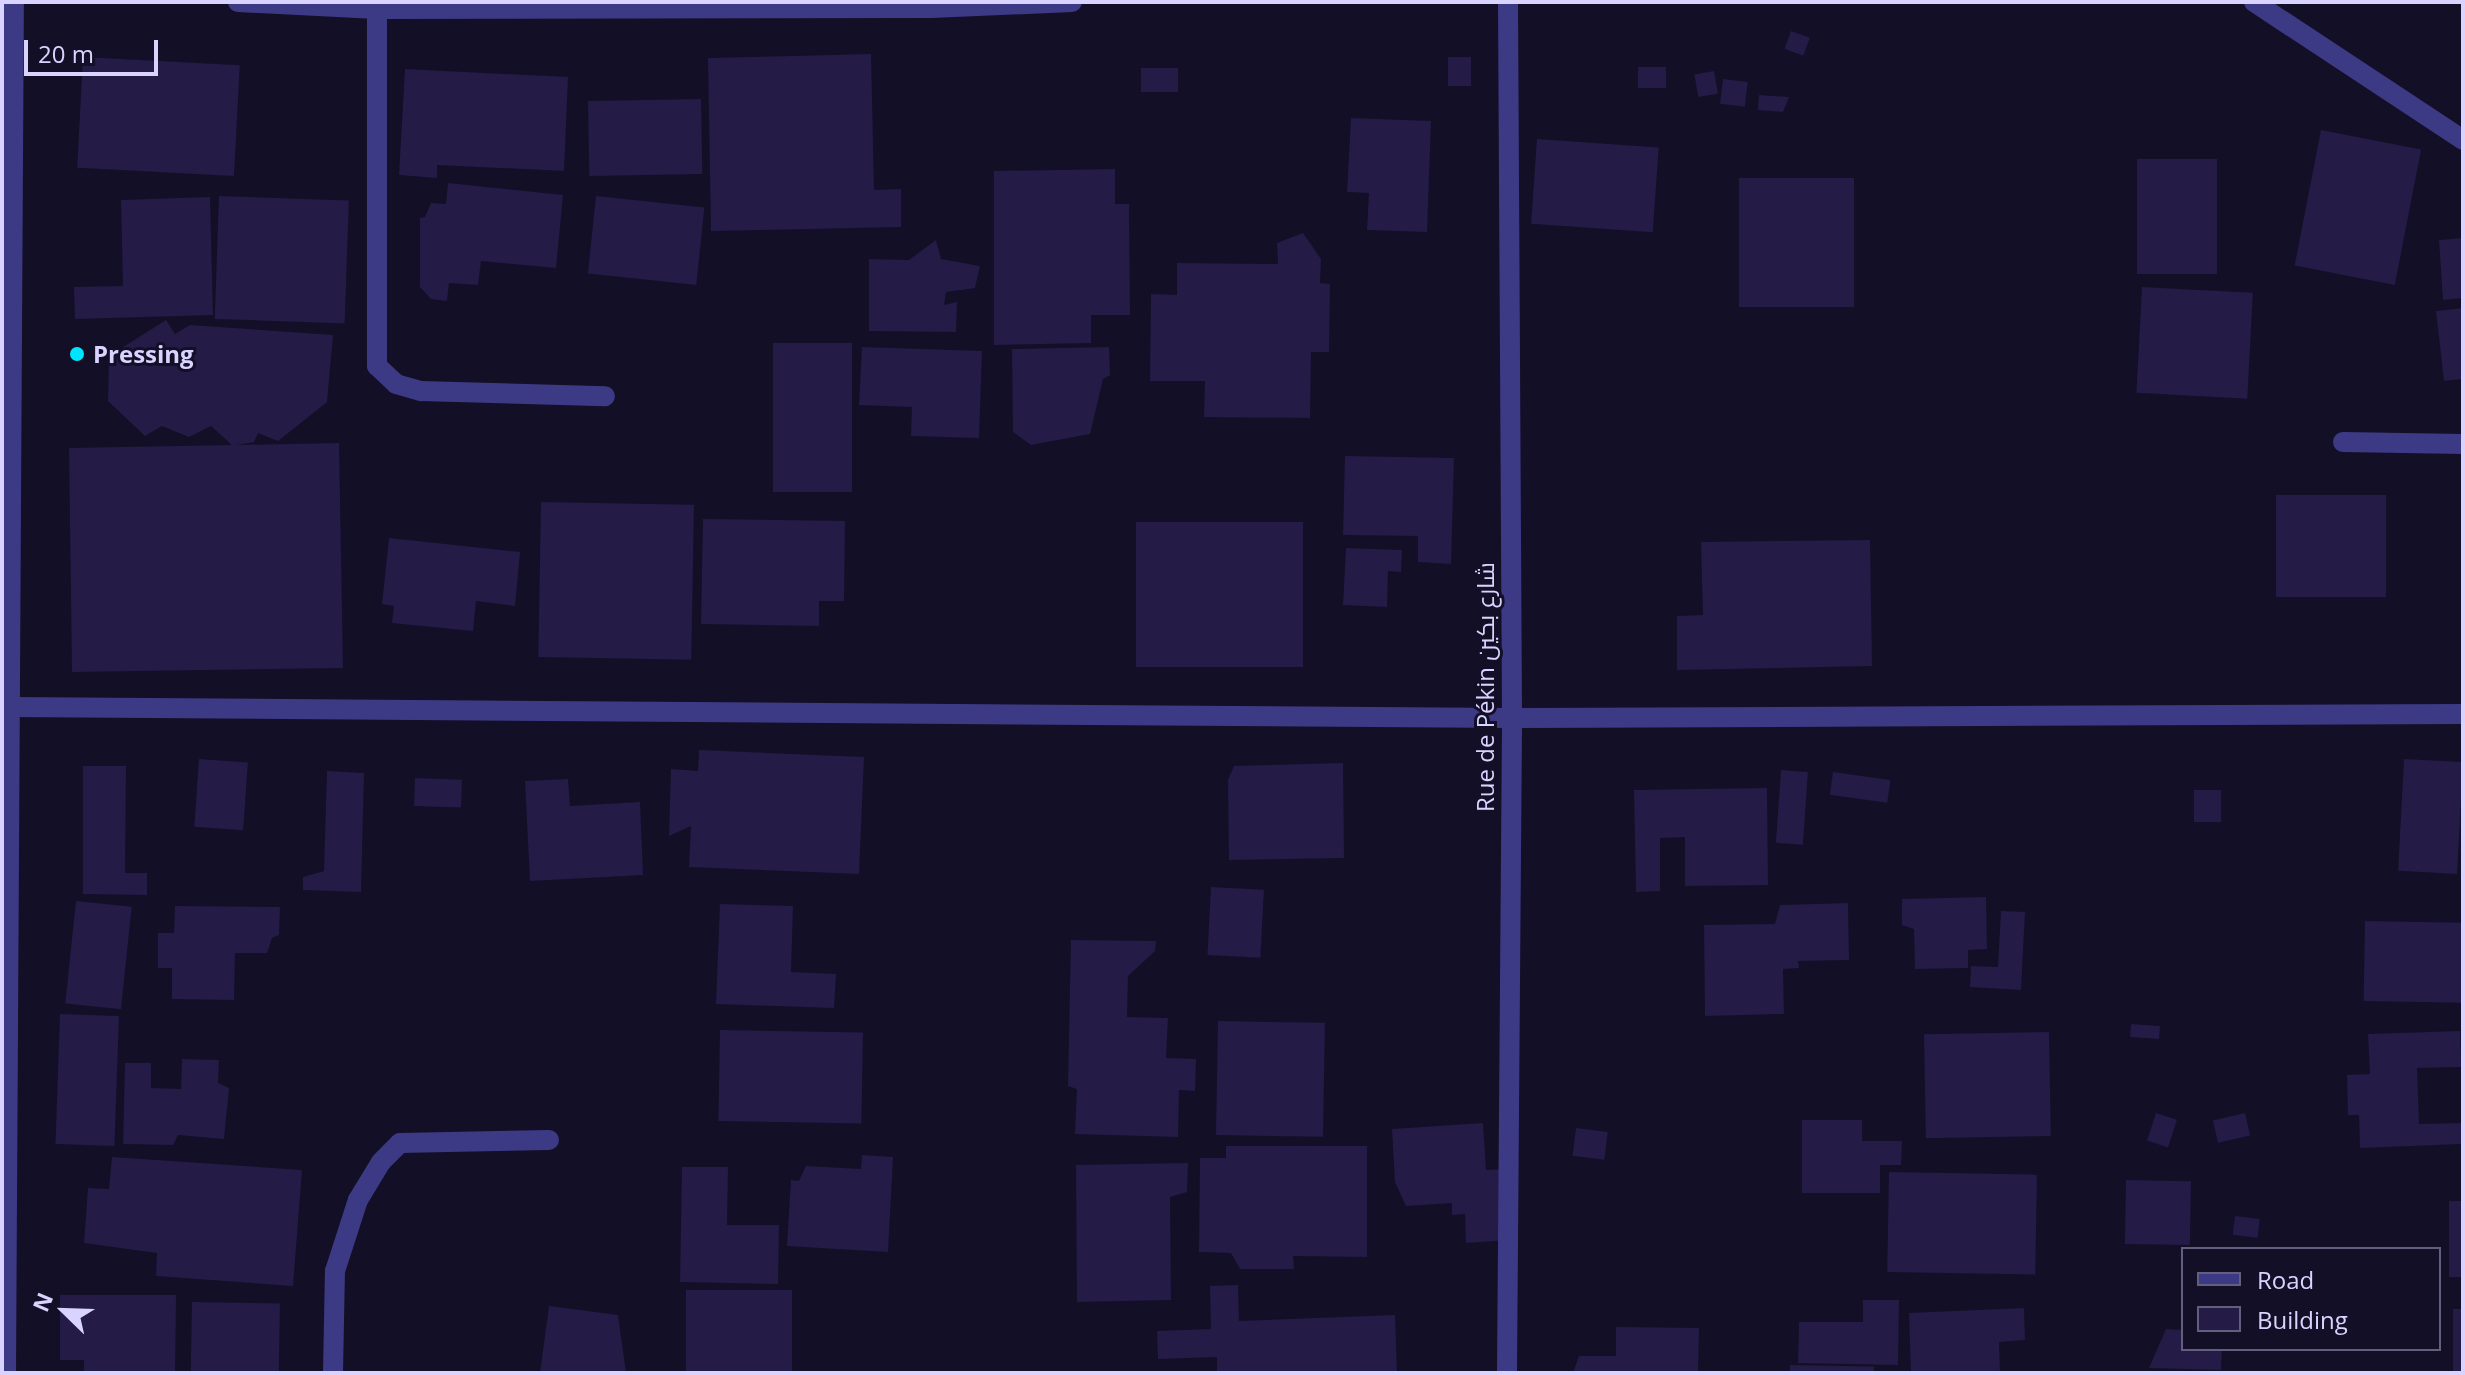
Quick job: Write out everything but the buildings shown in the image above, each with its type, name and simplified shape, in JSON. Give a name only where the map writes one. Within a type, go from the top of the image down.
[{"type":"street","points":[[6,1373],[8,243],[14,2]]},
{"type":"street","points":[[238,2],[377,9],[1072,2]]},
{"type":"street","name":"Rue de Pékin شارع بكين","points":[[1507,1373],[1512,718],[1508,2]]},
{"type":"street","points":[[2254,2],[2463,140]]},
{"type":"street","points":[[377,9],[377,366],[396,384],[421,391],[605,396]]},
{"type":"street","points":[[2343,442],[2463,444]]},
{"type":"street","points":[[8,707],[1512,718],[2463,714]]},
{"type":"street","points":[[333,1373],[335,1271],[358,1200],[381,1162],[400,1143],[549,1140]]},
{"type":"place","name":"Pressing","points":[[77,354]]}]
